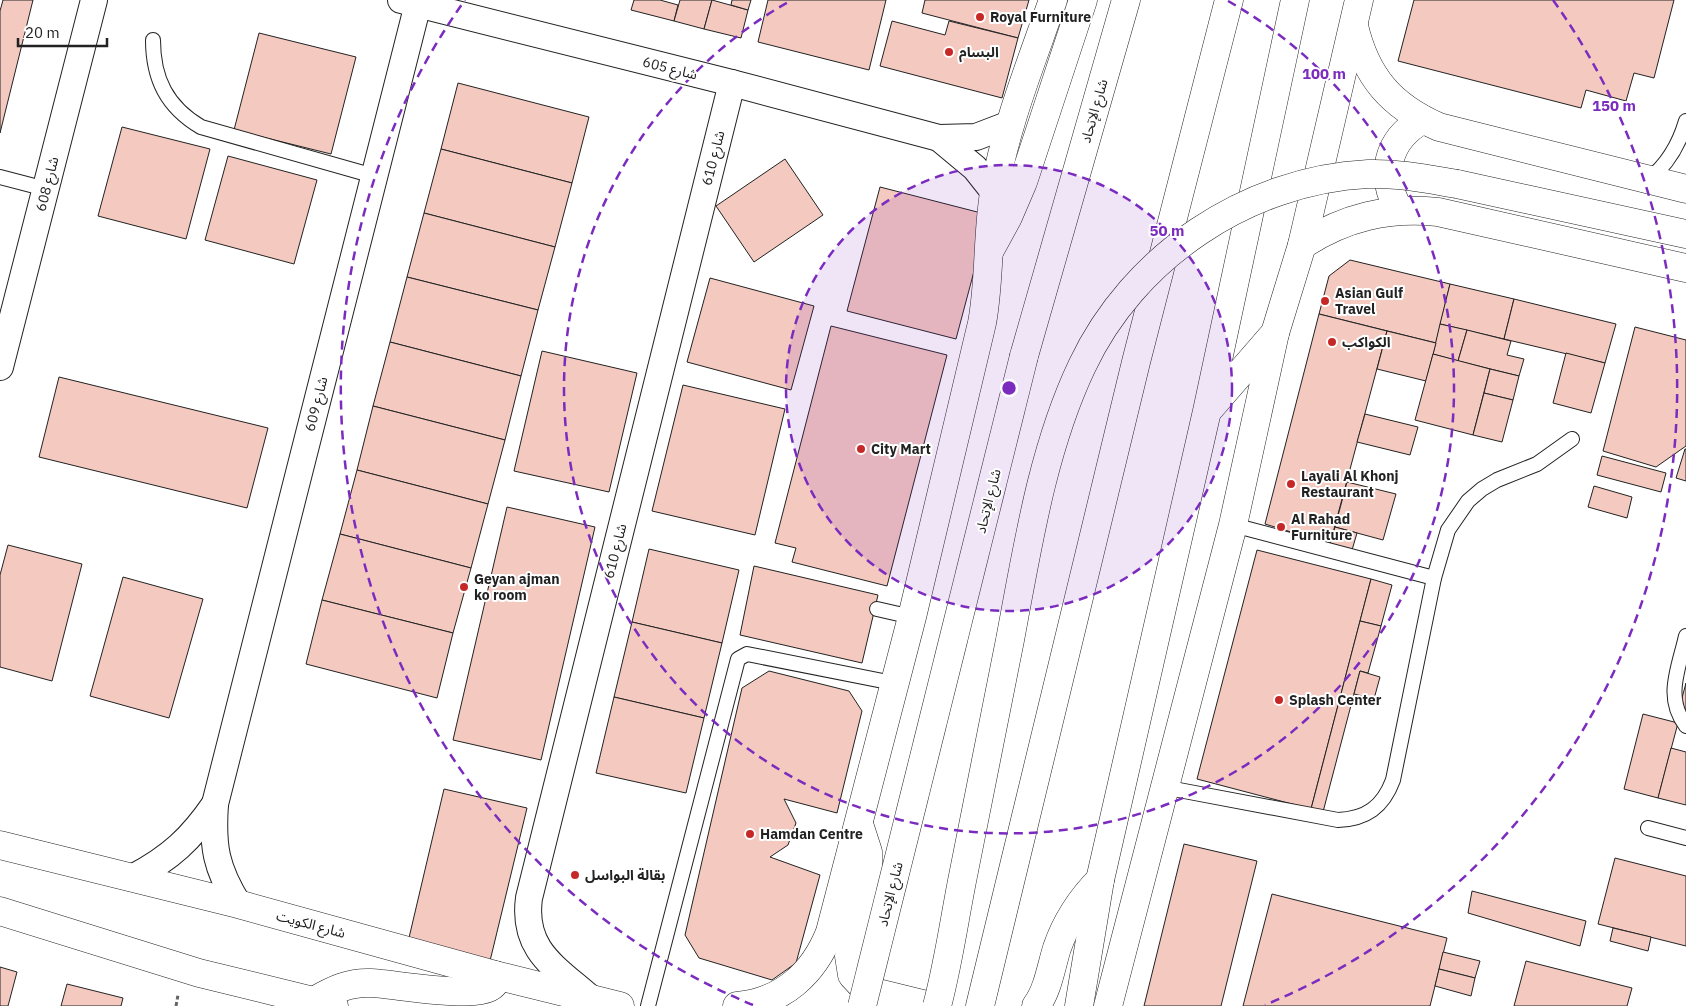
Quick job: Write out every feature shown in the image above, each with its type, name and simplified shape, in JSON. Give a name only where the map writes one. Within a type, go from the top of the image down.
[{"type":"main road","points":[[737,1006],[763,1002],[780,994],[796,983],[818,958],[830,932],[859,824],[893,683],[912,617],[982,323],[987,296],[994,192],[1010,124],[1053,0]]},
{"type":"main road","points":[[990,250],[1008,217],[1023,182],[1083,0]]},
{"type":"main road","name":"شارع الإتحاد","points":[[862,1006],[1024,356],[1126,0]]},
{"type":"main road","points":[[980,1006],[1136,362],[1229,0]]},
{"type":"main road","points":[[1079,1006],[1100,880],[1208,411],[1295,0]]},
{"type":"main road","points":[[1356,13],[1363,58],[1377,81],[1405,110],[1422,120],[1439,127],[1686,189]]},
{"type":"main road","points":[[1108,1006],[1163,786],[1233,525],[1275,332],[1302,244],[1356,13]]},
{"type":"main road","points":[[1399,210],[1388,186],[1389,159],[1401,136],[1422,120]]},
{"type":"main road","points":[[937,1006],[1036,504],[1066,405],[1082,366],[1100,334],[1138,284],[1163,259],[1212,223],[1276,192],[1339,177],[1370,174],[1418,177],[1456,184],[1686,234]]},
{"type":"main road","points":[[1302,244],[1320,233],[1345,222],[1379,212],[1399,210],[1438,212],[1686,268]]},
{"type":"main road","points":[[1208,411],[1275,332]]},
{"type":"main road","points":[[859,824],[868,852],[868,874],[864,899],[849,956],[852,975],[866,990],[931,1006]]},
{"type":"main road","name":"شارع الكويت","points":[[0,845],[238,904],[496,975],[620,1006]]},
{"type":"main road","points":[[1036,1006],[1042,996],[1064,929],[1086,894],[1100,880]]},
{"type":"main road","points":[[5,914],[199,972],[324,1004],[335,988],[373,983],[457,1004],[476,1006],[484,1004],[491,998],[496,990],[496,975]]},
{"type":"street","name":"شارع 608","points":[[0,367],[94,0]]},
{"type":"street","name":"شارع 605","points":[[410,2],[732,83],[939,138],[976,137],[1010,124]]},
{"type":"street","name":"شارع 609","points":[[238,904],[224,880],[216,856],[213,830],[215,804],[374,176],[410,2]]},
{"type":"street","name":"شارع 610","points":[[590,998],[548,960],[537,947],[529,932],[527,915],[529,898],[732,83]]},
{"type":"street","name":"شارع 605","points":[[939,138],[952,146],[975,168],[994,192]]},
{"type":"street","name":"شارع 609","points":[[134,877],[158,864],[180,847],[199,827],[215,804]]},
{"type":"lane","points":[[153,40],[153,57],[163,91],[186,118],[201,127],[374,176]]},
{"type":"lane","points":[[1648,180],[1671,156],[1686,122]]},
{"type":"lane","points":[[0,177],[46,188]]},
{"type":"lane","points":[[1163,786],[1338,820],[1352,820],[1366,815],[1379,806],[1388,794],[1393,780],[1434,578],[1448,530],[1468,501],[1497,480],[1537,464],[1556,453],[1572,439]]},
{"type":"lane","points":[[1233,525],[1434,578]]},
{"type":"lane","points":[[877,609],[912,617]]},
{"type":"lane","points":[[1686,636],[1673,699],[1678,715],[1686,726]]},
{"type":"lane","points":[[648,1006],[738,659],[747,654],[893,683]]},
{"type":"lane","points":[[1648,828],[1686,838]]},
{"type":"building","points":[[3,0],[33,0],[0,133],[0,11]]},
{"type":"building","points":[[634,0],[660,0],[678,5],[674,21],[631,10]]},
{"type":"building","points":[[680,0],[712,0],[704,29],[674,21]]},
{"type":"building","points":[[712,0],[748,10],[741,38],[704,29]]},
{"type":"building","points":[[732,0],[751,0],[748,10],[731,5]]},
{"type":"building","points":[[768,0],[886,0],[869,70],[758,42]]},
{"type":"building","name":"Royal Furniture","points":[[925,0],[1029,0],[1018,38],[922,13]]},
{"type":"building","points":[[1414,0],[1674,0],[1654,78],[1634,73],[1626,101],[1586,90],[1581,108],[1398,61]]},
{"type":"building","name":"البسام","points":[[892,21],[945,35],[949,21],[1018,38],[1002,98],[880,66]]},
{"type":"building","points":[[259,33],[356,57],[331,154],[234,130]]},
{"type":"building","points":[[458,83],[589,117],[572,183],[441,149]]},
{"type":"building","points":[[122,127],[210,149],[186,239],[98,216]]},
{"type":"building","points":[[441,149],[572,183],[555,247],[424,213]]},
{"type":"building","points":[[228,156],[317,180],[294,264],[205,240]]},
{"type":"building","points":[[785,159],[823,215],[754,262],[716,206]]},
{"type":"building","points":[[880,187],[989,215],[956,339],[847,311]]},
{"type":"building","points":[[424,213],[555,247],[538,310],[407,277]]},
{"type":"building","points":[[1350,260],[1450,284],[1436,343],[1319,314],[1329,276]]},
{"type":"building","points":[[407,277],[538,310],[521,376],[390,342]]},
{"type":"building","points":[[710,278],[814,306],[791,390],[687,362]]},
{"type":"building","points":[[1450,284],[1514,299],[1504,339],[1440,324]]},
{"type":"building","points":[[1514,299],[1616,324],[1605,363],[1504,339]]},
{"type":"building","points":[[1319,314],[1387,331],[1330,544],[1265,524]]},
{"type":"building","points":[[1440,324],[1467,330],[1458,361],[1433,354]]},
{"type":"building","name":"City Mart","points":[[831,326],[947,355],[887,586],[792,562],[796,548],[775,543]]},
{"type":"building","points":[[1635,327],[1686,340],[1686,446],[1656,467],[1603,451]]},
{"type":"building","points":[[1467,330],[1511,341],[1507,355],[1524,359],[1519,376],[1458,361]]},
{"type":"building","points":[[1387,331],[1436,343],[1426,381],[1377,369]]},
{"type":"building","points":[[390,342],[521,376],[505,440],[373,406]]},
{"type":"building","points":[[542,351],[637,373],[609,492],[514,471]]},
{"type":"building","points":[[1566,353],[1605,363],[1591,413],[1553,403]]},
{"type":"building","points":[[1433,354],[1490,369],[1473,435],[1415,420]]},
{"type":"building","points":[[1490,369],[1519,376],[1513,400],[1484,393]]},
{"type":"building","points":[[59,377],[268,428],[247,508],[39,457]]},
{"type":"building","points":[[683,385],[785,409],[755,535],[652,511]]},
{"type":"building","points":[[1484,393],[1513,400],[1502,442],[1473,435]]},
{"type":"building","points":[[373,406],[505,440],[488,504],[357,470]]},
{"type":"building","points":[[1365,414],[1418,427],[1410,455],[1357,442]]},
{"type":"building","points":[[1686,449],[1686,481],[1676,478]]},
{"type":"building","points":[[1602,456],[1666,473],[1661,492],[1597,475]]},
{"type":"building","points":[[357,470],[488,504],[471,568],[340,534]]},
{"type":"building","points":[[1347,482],[1396,494],[1383,540],[1335,527]]},
{"type":"building","points":[[1594,486],[1632,497],[1627,518],[1588,507]]},
{"type":"building","points":[[507,507],[595,527],[541,760],[453,740]]},
{"type":"building","points":[[1335,527],[1357,533],[1352,550],[1330,544]]},
{"type":"building","points":[[340,534],[471,568],[453,633],[322,600]]},
{"type":"building","points":[[8,545],[82,564],[52,681],[0,667],[0,575]]},
{"type":"building","points":[[649,549],[739,570],[722,643],[632,622]]},
{"type":"building","name":"Splash Center","points":[[1257,550],[1371,579],[1311,809],[1197,779]]},
{"type":"building","points":[[754,566],[878,595],[862,663],[740,635]]},
{"type":"building","points":[[123,577],[203,599],[169,718],[90,696]]},
{"type":"building","points":[[1371,579],[1392,585],[1381,626],[1360,621]]},
{"type":"building","points":[[322,600],[453,633],[437,698],[306,664]]},
{"type":"building","points":[[1360,621],[1381,626],[1368,673],[1360,671],[1323,812],[1311,809]]},
{"type":"building","points":[[632,622],[722,643],[704,718],[614,697]]},
{"type":"building","name":"Hamdan Centre","points":[[769,671],[849,691],[862,711],[837,813],[784,799],[796,823],[788,845],[770,857],[820,875],[796,963],[772,980],[699,958],[685,935],[742,688]]},
{"type":"building","points":[[1360,671],[1380,677],[1374,699],[1354,694]]},
{"type":"building","points":[[1686,683],[1686,711],[1679,709]]},
{"type":"building","points":[[614,697],[704,718],[686,793],[596,773]]},
{"type":"building","points":[[1643,714],[1678,723],[1658,798],[1624,789]]},
{"type":"building","points":[[1671,748],[1686,752],[1686,805],[1658,798]]},
{"type":"building","points":[[444,789],[527,808],[490,961],[408,942]]},
{"type":"building","points":[[1184,844],[1257,861],[1221,1006],[1144,1006]]},
{"type":"building","points":[[1615,858],[1686,876],[1686,946],[1598,924]]},
{"type":"building","points":[[1472,891],[1586,921],[1580,946],[1468,913]]},
{"type":"building","points":[[1272,894],[1447,938],[1430,1006],[1243,1006]]},
{"type":"building","points":[[1613,928],[1651,937],[1648,951],[1610,941]]},
{"type":"building","points":[[1443,952],[1480,961],[1475,978],[1439,969]]},
{"type":"building","points":[[1526,961],[1632,988],[1627,1006],[1514,1006]]},
{"type":"building","points":[[0,967],[17,972],[8,1006],[0,1006]]},
{"type":"building","points":[[1439,969],[1475,978],[1471,996],[1435,986]]},
{"type":"building","points":[[67,984],[123,998],[121,1006],[61,1006]]},
{"type":"place","name":"Royal Furniture","points":[[980,17]]},
{"type":"place","name":"البسام","points":[[949,52]]},
{"type":"place","name":"Asian Gulf Travel","points":[[1325,301]]},
{"type":"place","name":"الكواكب","points":[[1332,342]]},
{"type":"place","name":"City Mart","points":[[861,449]]},
{"type":"place","name":"Layali Al Khonj Restaurant","points":[[1291,484]]},
{"type":"place","name":"Al Rahad Furniture","points":[[1281,527]]},
{"type":"place","name":"Geyan ajman ko room","points":[[464,587]]},
{"type":"place","name":"Splash Center","points":[[1279,700]]},
{"type":"place","name":"Hamdan Centre","points":[[750,834]]},
{"type":"place","name":"بقالة البواسل","points":[[575,875]]}]
